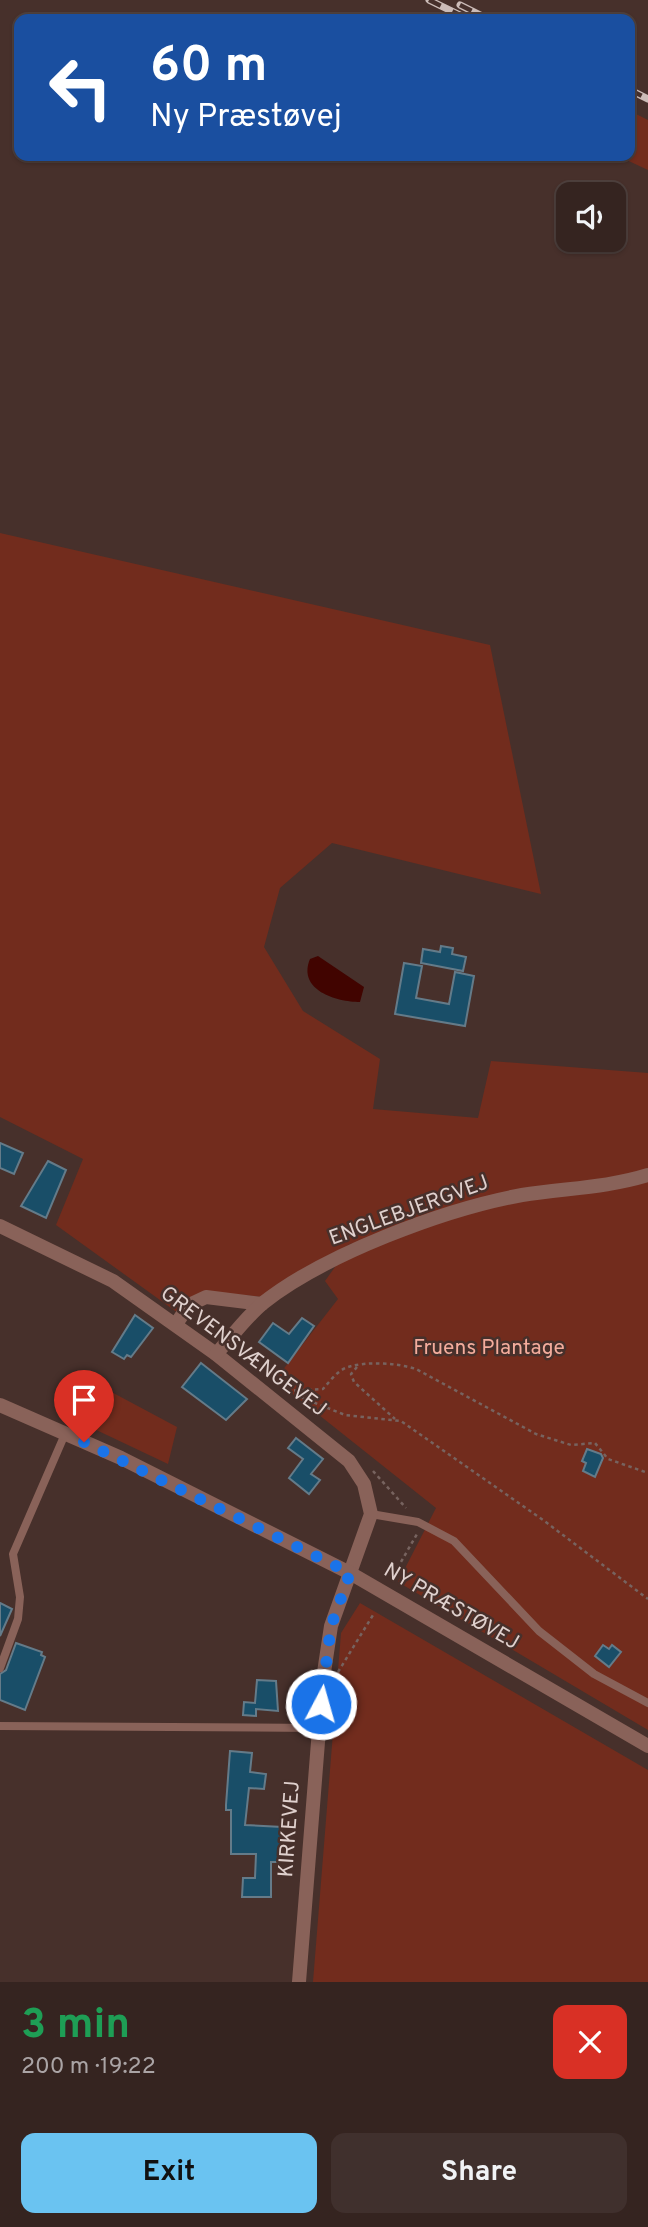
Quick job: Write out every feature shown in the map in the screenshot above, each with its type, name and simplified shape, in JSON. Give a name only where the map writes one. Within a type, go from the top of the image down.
[{"type":"street","name":"ENGLEBJERGVEJ","points":[[216,1354],[262,1304],[308,1273],[352,1251],[474,1206],[523,1195],[614,1185],[648,1175]]},
{"type":"street","name":"GREVENSVÆNGEVEJ","points":[[0,1226],[113,1281],[216,1354],[349,1461],[364,1484],[371,1514]]},
{"type":"street","points":[[176,1324],[189,1305],[206,1297],[262,1304]]},
{"type":"street","name":"NY PRÆSTØVEJ","points":[[0,1405],[121,1458],[350,1573],[648,1746]]},
{"type":"street","points":[[350,1573],[371,1514]]},
{"type":"street","name":"KIRKEVEJ","points":[[299,1982],[323,1679],[331,1626],[350,1573]]},
{"type":"lane","points":[[0,1668],[19,1619],[20,1597],[13,1554],[65,1434]]},
{"type":"lane","name":"NY PRÆSTØVEJ","points":[[371,1514],[418,1522],[454,1541],[539,1631],[594,1674],[648,1703]]},
{"type":"lane","points":[[0,1726],[319,1728]]},
{"type":"path","points":[[241,1355],[247,1338]]},
{"type":"path","points":[[395,1419],[345,1415],[324,1408],[300,1395],[278,1390],[323,1389],[347,1367],[399,1364],[416,1369],[536,1434],[571,1445],[595,1443],[608,1459],[648,1473]]},
{"type":"path","points":[[357,1367],[351,1374],[354,1382],[395,1419],[543,1520],[648,1599]]},
{"type":"path","points":[[323,1679],[335,1675],[345,1665],[373,1615]]},
{"type":"green space","points":[[635,114],[648,120],[648,170],[629,161],[635,161]]},
{"type":"green space","name":"Fruens Plantage","points":[[0,533],[490,645],[541,894],[332,843],[280,888],[264,947],[303,1011],[380,1059],[373,1109],[478,1118],[491,1061],[648,1073],[648,1730],[398,1582],[436,1508],[275,1380],[338,1299],[325,1281],[352,1243],[263,1297],[209,1292],[178,1313],[56,1225],[83,1159],[0,1117]]},
{"type":"green space","points":[[89,1380],[177,1427],[168,1464],[71,1418]]},
{"type":"green space","points":[[360,1603],[648,1770],[648,1982],[313,1982],[341,1633]]},
{"type":"shaded area","points":[[318,956],[364,987],[360,1002],[330,997],[314,986],[307,970],[310,959]]},
{"type":"building","points":[[441,946],[453,948],[452,954],[466,957],[463,971],[421,963],[423,949],[440,952]]},
{"type":"building","points":[[404,963],[422,966],[416,998],[449,1004],[455,972],[474,976],[465,1026],[395,1014]]},
{"type":"building","points":[[0,1143],[23,1153],[14,1174],[0,1168]]},
{"type":"building","points":[[48,1161],[66,1170],[46,1218],[21,1206]]},
{"type":"building","points":[[135,1315],[153,1328],[131,1357],[127,1355],[124,1359],[112,1352]]},
{"type":"building","points":[[302,1318],[314,1326],[288,1363],[259,1342],[273,1323],[289,1334]]},
{"type":"building","points":[[201,1363],[247,1399],[226,1420],[182,1387]]},
{"type":"building","points":[[296,1438],[323,1459],[311,1474],[320,1480],[309,1494],[289,1478],[303,1459],[288,1448]]},
{"type":"building","points":[[587,1449],[601,1454],[603,1458],[595,1477],[583,1471],[586,1463],[582,1461]]},
{"type":"building","points":[[0,1603],[12,1609],[0,1636]]},
{"type":"building","points":[[16,1643],[42,1652],[41,1655],[45,1657],[25,1710],[0,1700],[0,1674],[6,1670]]},
{"type":"building","points":[[603,1645],[609,1649],[612,1645],[621,1652],[609,1667],[595,1656]]},
{"type":"building","points":[[257,1680],[276,1681],[278,1711],[256,1709],[256,1716],[243,1715],[244,1702],[255,1703]]},
{"type":"building","points":[[230,1751],[252,1753],[250,1772],[266,1774],[264,1789],[249,1788],[245,1825],[282,1827],[282,1862],[271,1862],[271,1897],[242,1897],[243,1878],[255,1878],[256,1854],[231,1854],[231,1810],[226,1810]]},
{"type":"railway","points":[[429,0],[458,14]]},
{"type":"railway","points":[[460,5],[478,14]]},
{"type":"railway","points":[[635,92],[648,99]]},
{"type":"route","points":[[84,1442],[350,1573],[331,1626],[321,1704]]}]
